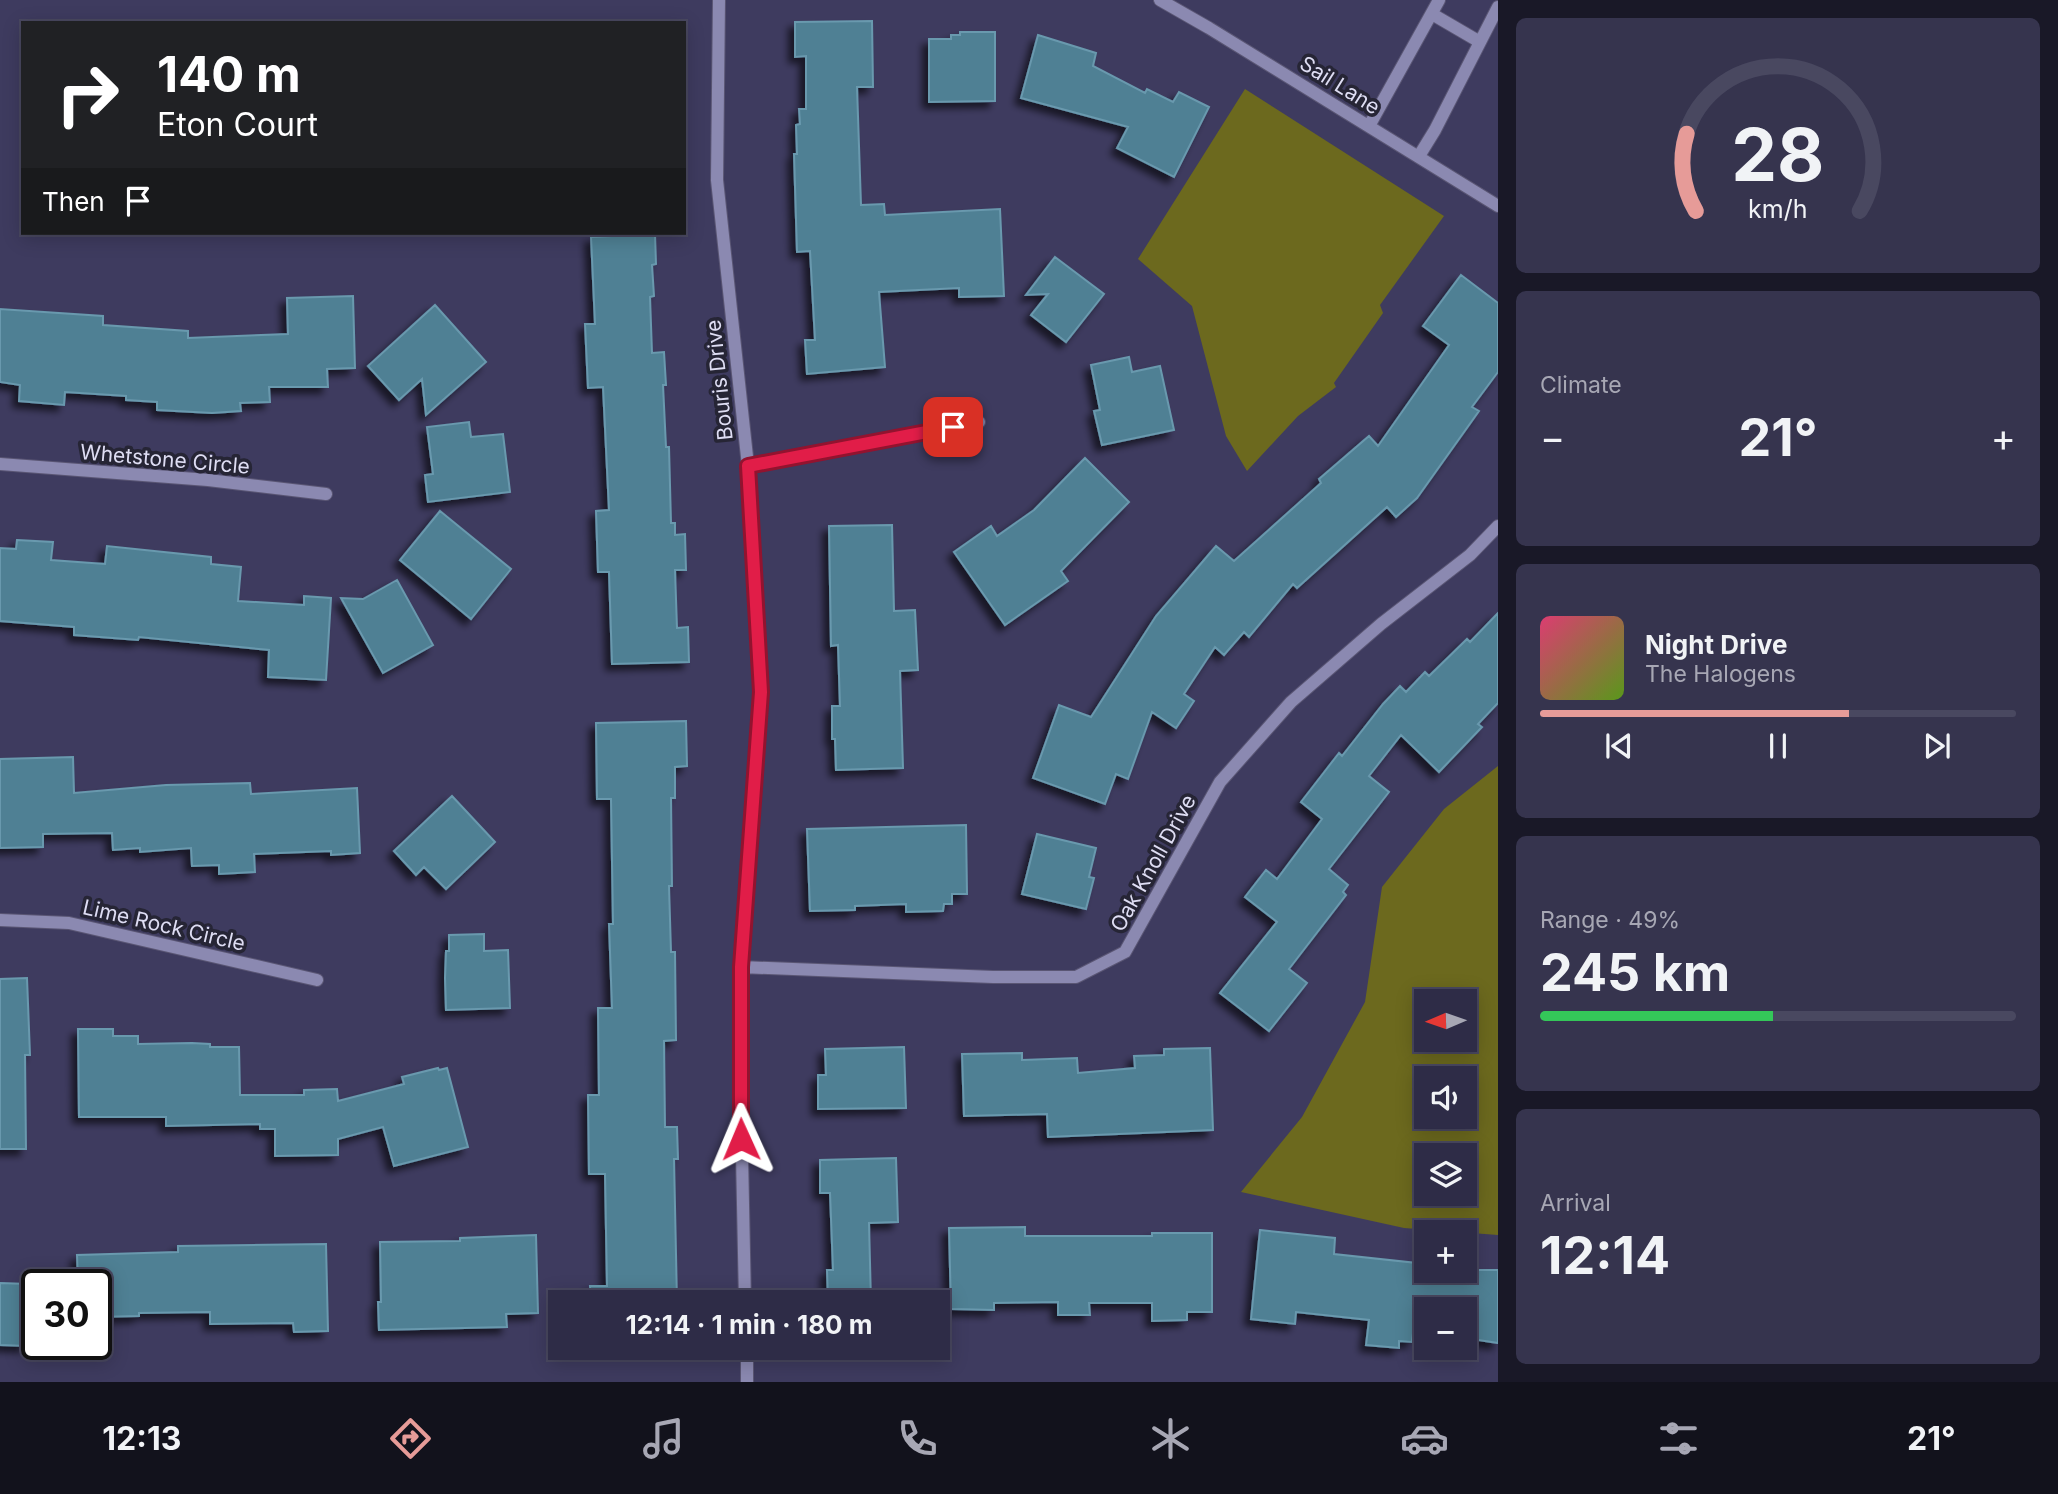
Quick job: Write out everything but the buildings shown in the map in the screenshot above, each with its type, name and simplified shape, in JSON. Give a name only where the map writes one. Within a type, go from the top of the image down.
[{"type":"street","name":"Bouris Drive","points":[[719,0],[717,180],[748,466],[761,692],[741,967],[740,1057],[746,1290]]},
{"type":"street","name":"Sail Lane","points":[[1160,0],[1209,27],[1498,206]]},
{"type":"street","points":[[1370,126],[1440,0]]},
{"type":"street","points":[[1419,156],[1435,131],[1498,7]]},
{"type":"street","points":[[1432,14],[1480,42]]},
{"type":"street","points":[[748,466],[979,422]]},
{"type":"street","name":"Whetstone Circle","points":[[0,464],[208,480],[327,494]]},
{"type":"street","name":"Oak Knoll Drive","points":[[741,967],[993,977],[1076,977],[1125,953],[1220,782],[1291,702],[1381,624],[1470,555],[1498,526]]},
{"type":"street","name":"Lime Rock Circle","points":[[0,920],[69,923],[317,980]]},
{"type":"street","points":[[747,1360],[747,1382]]},
{"type":"shaded area","points":[[1245,89],[1444,216],[1380,305],[1383,313],[1334,383],[1336,387],[1298,416],[1247,471],[1226,436],[1192,306],[1138,259]]},
{"type":"shaded area","points":[[1498,766],[1498,1235],[1477,1233],[1477,1220],[1414,1220],[1414,1229],[1404,1228],[1241,1192],[1302,1117],[1365,1002],[1382,887],[1444,809]]},
{"type":"route","points":[[741,1139],[741,967],[761,692],[748,466],[953,427]]}]
